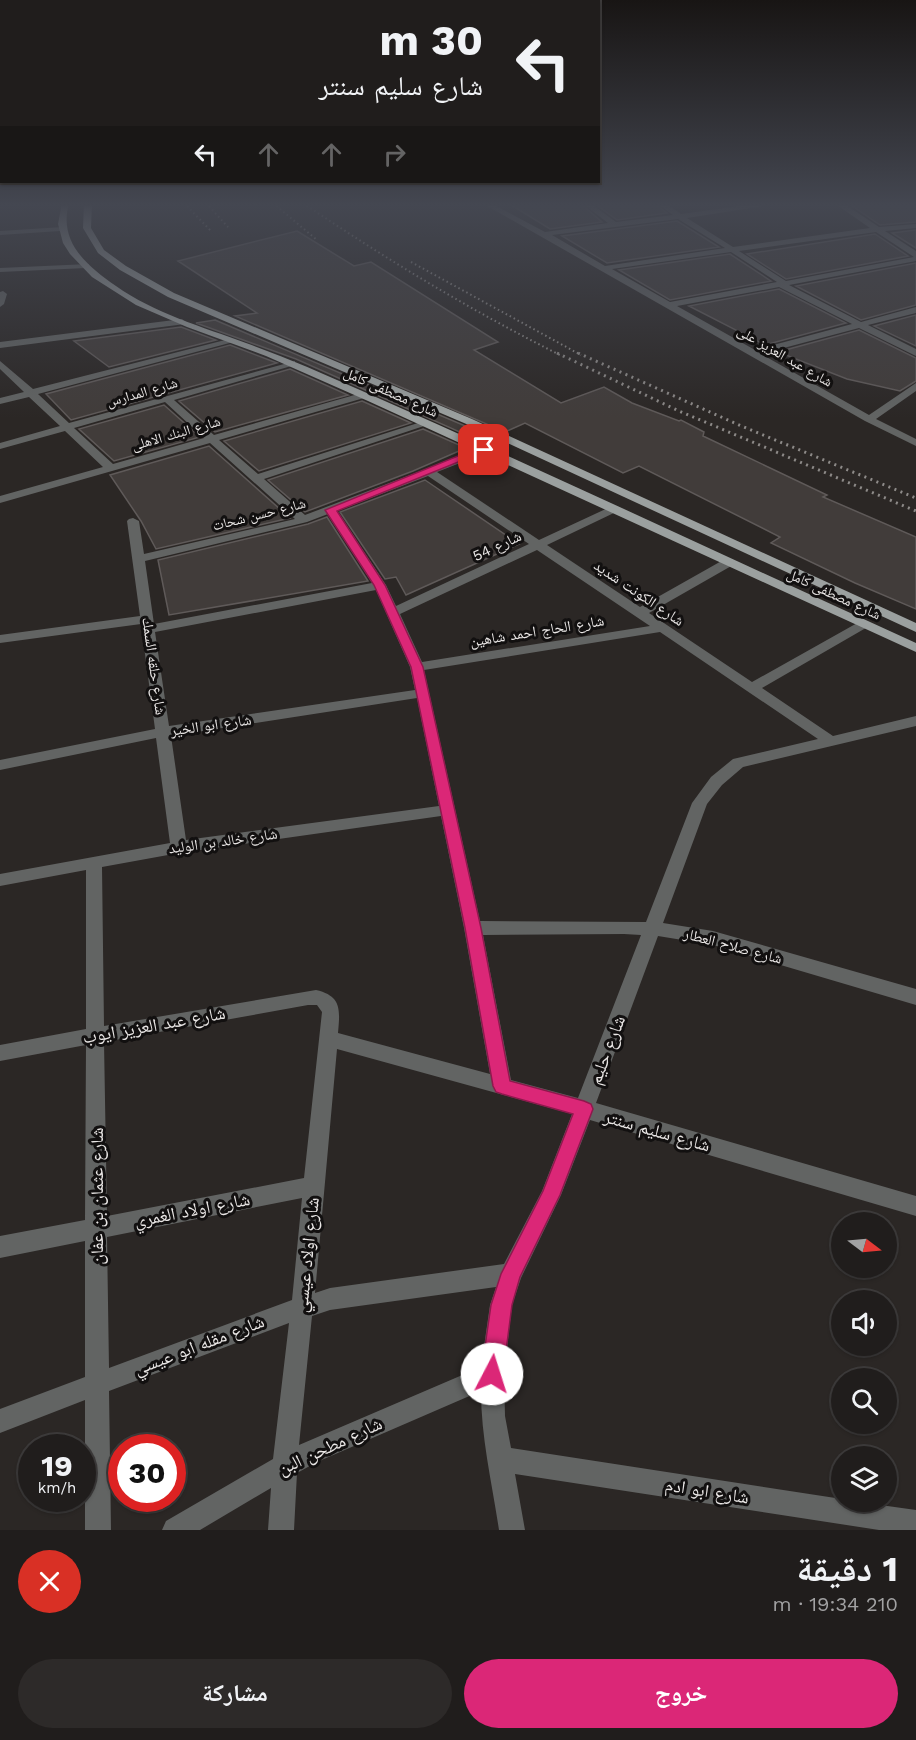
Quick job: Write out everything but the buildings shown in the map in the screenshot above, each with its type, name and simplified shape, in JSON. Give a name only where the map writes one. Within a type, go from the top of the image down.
[{"type":"main road","name":"شارع مصطفى كامل","points":[[94,274],[130,298],[182,322],[292,363],[916,648]]},
{"type":"main road","name":"شارع مصطفى كامل","points":[[134,274],[171,295],[468,421],[916,628]]},
{"type":"street","name":"شارع عبد العزيز على","points":[[616,274],[869,419],[916,443]]},
{"type":"street","points":[[768,274],[916,353]]},
{"type":"street","points":[[668,305],[826,274]]},
{"type":"street","points":[[0,304],[3,294]]},
{"type":"street","points":[[754,353],[916,310]]},
{"type":"street","points":[[0,345],[182,322]]},
{"type":"street","points":[[0,401],[232,341]]},
{"type":"street","name":"شارع المدارس","points":[[0,446],[292,363]]},
{"type":"street","points":[[0,364],[111,468]]},
{"type":"street","points":[[869,419],[916,386]]},
{"type":"street","name":"شارع البنك الاهلى","points":[[0,500],[361,396]]},
{"type":"street","points":[[166,399],[303,520]]},
{"type":"street","points":[[898,399],[916,401]]},
{"type":"street","points":[[256,478],[425,423]]},
{"type":"street","name":"شارع حسن شحات","points":[[140,559],[303,520],[484,450]]},
{"type":"street","name":"شارع الكونت شديد","points":[[428,471],[831,741]]},
{"type":"street","name":"شارع 54","points":[[394,612],[614,509]]},
{"type":"street","points":[[331,510],[380,585],[417,667],[473,928],[502,1086]]},
{"type":"street","name":"شارع حلقه السمك","points":[[134,521],[179,847]]},
{"type":"street","points":[[639,613],[729,562]]},
{"type":"street","points":[[0,639],[148,624],[380,585]]},
{"type":"street","points":[[752,688],[864,624]]},
{"type":"street","name":"شارع الحاج احمد شاهين","points":[[417,667],[662,628]]},
{"type":"street","name":"شارع ابو الخير","points":[[0,765],[163,732],[423,693]]},
{"type":"street","name":"شارع حليم","points":[[512,1530],[493,1416],[492,1374],[501,1305],[511,1274],[546,1205],[700,803],[722,774],[738,763],[916,721]]},
{"type":"street","name":"شارع خالد بن الوليد","points":[[0,880],[179,847],[447,810]]},
{"type":"street","name":"شارع عثمان بن عفان","points":[[94,863],[98,1530]]},
{"type":"street","name":"شارع صلاح العطار","points":[[473,928],[652,928],[713,938],[916,997]]},
{"type":"street","name":"شارع عبد العزيز ايوب","points":[[0,1053],[308,997]]},
{"type":"street","name":"شارع اولاد عيسي","points":[[281,1530],[284,1466],[328,1038],[329,1005],[324,999],[308,997]]},
{"type":"street","name":"شارع سليم سنتر","points":[[328,1038],[584,1109],[916,1206]]},
{"type":"street","name":"شارع اولاد الغمري","points":[[0,1247],[313,1186]]},
{"type":"street","name":"شارع مقله ابو عيسي","points":[[0,1421],[302,1307],[359,1293],[511,1274]]},
{"type":"street","name":"شارع مطحن البن","points":[[175,1530],[308,1453],[492,1374]]},
{"type":"street","name":"شارع ابو ادم","points":[[499,1459],[916,1523]]},
{"type":"railway","points":[[415,274],[560,355]]},
{"type":"railway","points":[[434,274],[581,355]]},
{"type":"railway","points":[[557,353],[679,411],[916,511]]},
{"type":"railway","points":[[578,353],[739,425],[916,498]]},
{"type":"route","points":[[484,450],[331,510],[380,585],[417,667],[473,928],[502,1086],[584,1109],[550,1195],[530,1240],[511,1274],[501,1305],[492,1374]]}]
